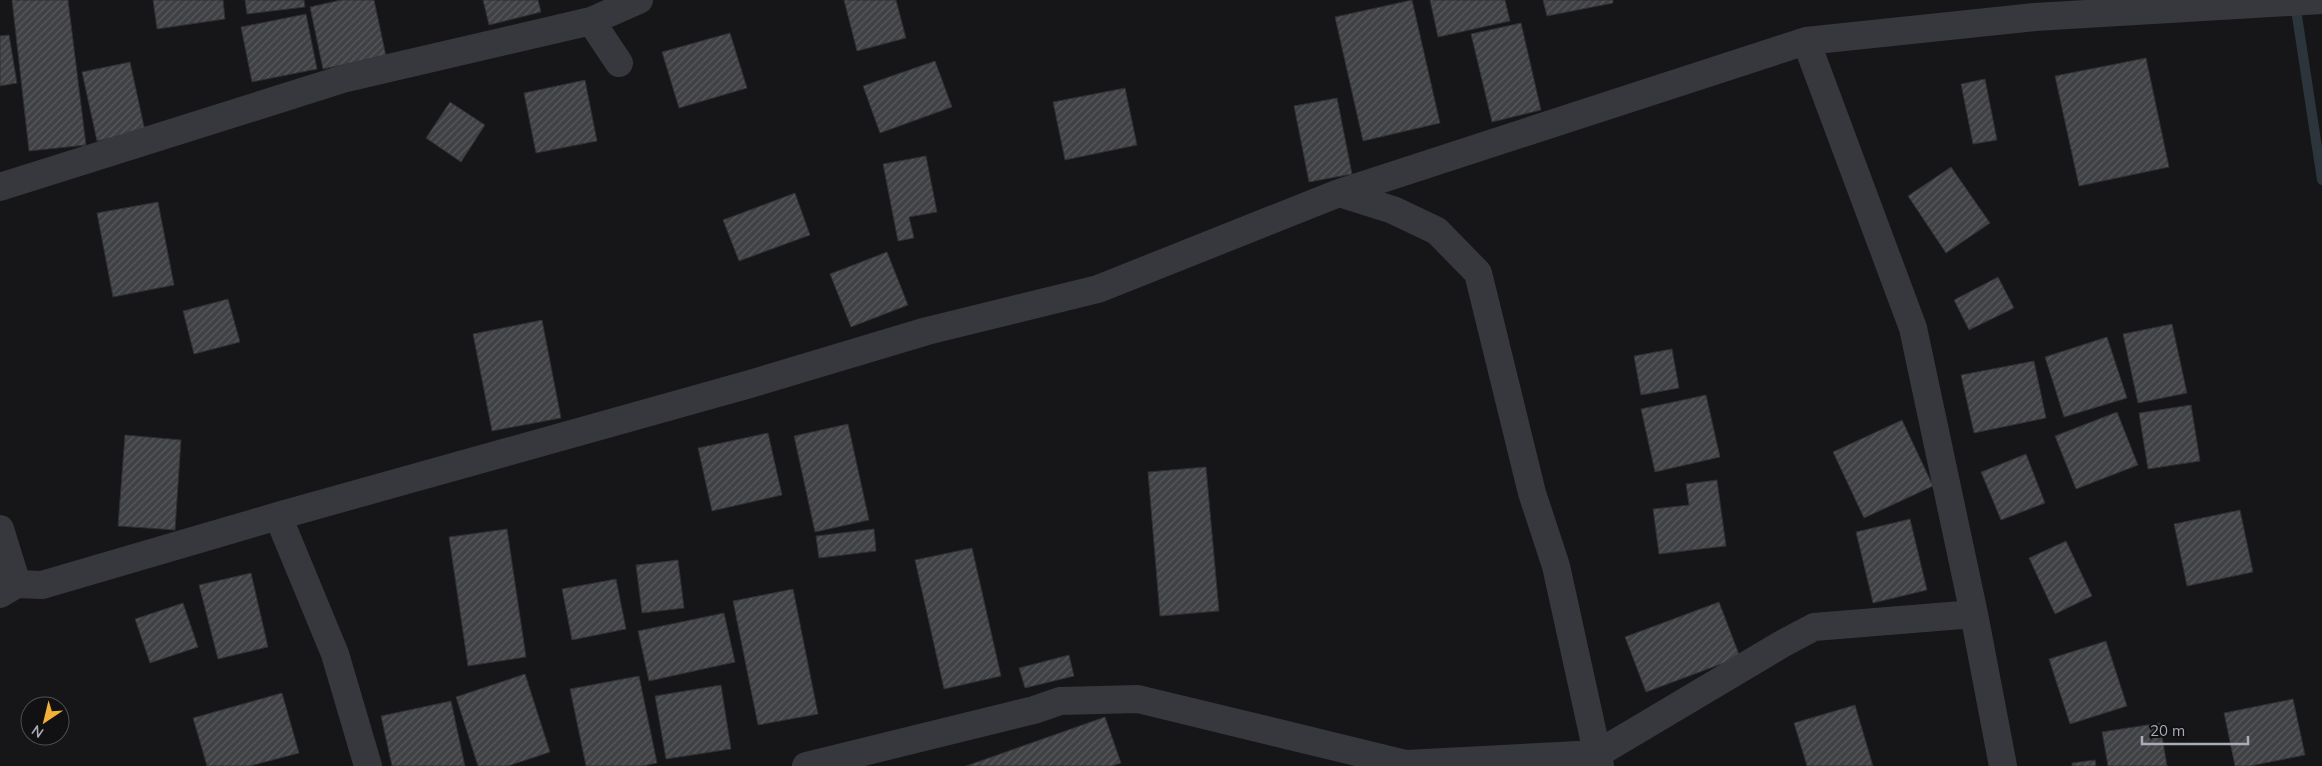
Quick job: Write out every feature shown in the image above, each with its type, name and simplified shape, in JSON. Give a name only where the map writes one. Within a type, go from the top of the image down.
[{"type":"street","points":[[0,187],[346,78],[592,21],[639,0]]},
{"type":"street","points":[[0,529],[8,589],[42,586],[278,516],[740,386],[927,331],[1098,289],[1339,193],[1806,41],[2035,17],[2322,0]]},
{"type":"street","points":[[592,21],[619,63]]},
{"type":"street","points":[[1806,41],[1913,328],[1974,614],[2003,766]]},
{"type":"street","points":[[1339,193],[1393,210],[1437,231],[1478,273],[1532,494],[1556,566],[1599,760]]},
{"type":"street","points":[[278,516],[335,654],[368,766]]},
{"type":"street","points":[[806,766],[1034,710],[1060,701],[1138,699],[1406,764],[1599,760],[1782,644],[1814,627],[1974,614]]},
{"type":"building","points":[[12,0],[68,0],[86,145],[29,151]]},
{"type":"building","points":[[153,0],[223,0],[225,19],[157,29]]},
{"type":"building","points":[[245,0],[304,0],[305,7],[247,14]]},
{"type":"building","points":[[341,0],[374,0],[386,56],[323,69],[310,7]]},
{"type":"building","points":[[483,0],[538,0],[541,12],[489,25]]},
{"type":"building","points":[[844,0],[896,0],[906,38],[857,51]]},
{"type":"building","points":[[1412,0],[1440,123],[1363,141],[1335,17]]},
{"type":"building","points":[[1430,0],[1505,0],[1510,21],[1438,37]]},
{"type":"building","points":[[1543,0],[1613,0],[1613,3],[1547,16]]},
{"type":"building","points":[[306,14],[317,69],[252,82],[241,27]]},
{"type":"building","points":[[1521,23],[1541,110],[1492,122],[1471,34]]},
{"type":"building","points":[[730,33],[747,88],[679,108],[662,52]]},
{"type":"building","points":[[9,35],[17,83],[0,86],[0,36]]},
{"type":"building","points":[[2146,58],[2169,167],[2079,186],[2055,76]]},
{"type":"building","points":[[935,61],[952,107],[880,133],[863,86]]},
{"type":"building","points":[[130,62],[145,131],[97,141],[82,72]]},
{"type":"building","points":[[1985,79],[1997,140],[1973,144],[1961,84]]},
{"type":"building","points":[[585,80],[597,141],[536,153],[524,93]]},
{"type":"building","points":[[1125,88],[1137,145],[1065,160],[1053,102]]},
{"type":"building","points":[[1337,98],[1352,174],[1309,182],[1294,106]]},
{"type":"building","points":[[450,102],[485,125],[461,162],[426,138]]},
{"type":"building","points":[[926,156],[937,212],[909,217],[914,238],[898,241],[883,164]]},
{"type":"building","points":[[1951,167],[1990,223],[1946,253],[1908,196]]},
{"type":"building","points":[[795,193],[810,235],[739,261],[723,220]]},
{"type":"building","points":[[158,202],[174,285],[113,297],[97,213]]},
{"type":"building","points":[[887,252],[908,305],[851,327],[830,274]]},
{"type":"building","points":[[1998,277],[2014,308],[1969,330],[1954,300]]},
{"type":"building","points":[[228,299],[240,342],[194,354],[183,311]]},
{"type":"building","points":[[542,320],[561,418],[492,431],[473,334]]},
{"type":"building","points":[[2172,324],[2187,393],[2138,403],[2123,334]]},
{"type":"building","points":[[2107,337],[2127,398],[2064,417],[2045,357]]},
{"type":"building","points":[[1672,349],[1679,388],[1641,395],[1634,356]]},
{"type":"building","points":[[2034,361],[2046,418],[1974,433],[1961,375]]},
{"type":"building","points":[[1706,395],[1720,457],[1655,472],[1641,409]]},
{"type":"building","points":[[2191,405],[2200,461],[2148,469],[2139,413]]},
{"type":"building","points":[[2117,412],[2138,465],[2076,489],[2055,436]]},
{"type":"building","points":[[1902,420],[1933,486],[1864,518],[1833,452]]},
{"type":"building","points":[[848,424],[869,520],[815,532],[794,436]]},
{"type":"building","points":[[768,433],[782,495],[712,511],[698,448]]},
{"type":"building","points":[[125,435],[181,440],[175,530],[118,526]]},
{"type":"building","points":[[2026,454],[2045,503],[2001,520],[1981,472]]},
{"type":"building","points":[[1206,467],[1219,611],[1160,616],[1148,472]]},
{"type":"building","points":[[1717,480],[1726,546],[1659,554],[1653,509],[1689,505],[1686,484]]},
{"type":"building","points":[[2240,510],[2253,572],[2187,586],[2174,524]]},
{"type":"building","points":[[1910,519],[1927,590],[1873,603],[1856,532]]},
{"type":"building","points":[[507,529],[526,657],[468,666],[449,537]]},
{"type":"building","points":[[874,529],[876,551],[819,558],[816,536]]},
{"type":"building","points":[[2066,541],[2092,596],[2055,614],[2029,558]]},
{"type":"building","points":[[972,548],[1001,676],[944,689],[915,560]]},
{"type":"building","points":[[678,560],[684,608],[642,613],[636,565]]},
{"type":"building","points":[[251,573],[268,647],[218,659],[199,585]]},
{"type":"building","points":[[616,579],[626,629],[572,640],[562,589]]},
{"type":"building","points":[[793,589],[818,714],[758,725],[733,601]]},
{"type":"building","points":[[1719,602],[1740,657],[1646,692],[1625,637]]},
{"type":"building","points":[[183,603],[198,647],[150,663],[135,619]]},
{"type":"building","points":[[724,613],[735,662],[649,681],[638,631]]},
{"type":"building","points":[[2106,641],[2127,706],[2070,724],[2049,659]]},
{"type":"building","points":[[1069,655],[1074,676],[1025,688],[1019,668]]},
{"type":"building","points":[[525,674],[550,752],[508,766],[478,766],[456,697]]},
{"type":"building","points":[[639,676],[657,763],[643,766],[586,766],[570,689]]},
{"type":"building","points":[[721,685],[731,749],[666,759],[655,696]]},
{"type":"building","points":[[282,693],[299,753],[250,766],[207,766],[193,718]]},
{"type":"building","points":[[2293,699],[2305,755],[2250,766],[2235,766],[2224,713]]},
{"type":"building","points":[[451,701],[465,766],[392,766],[381,716]]},
{"type":"building","points":[[1855,705],[1873,766],[1807,766],[1794,723]]},
{"type":"building","points":[[1105,717],[1121,763],[1112,766],[966,766]]},
{"type":"building","points":[[2160,723],[2167,766],[2108,766],[2102,732]]},
{"type":"building","points":[[2095,760],[2096,766],[2072,766],[2072,763]]},
{"type":"waterway","points":[[2295,3],[2322,180]]}]
